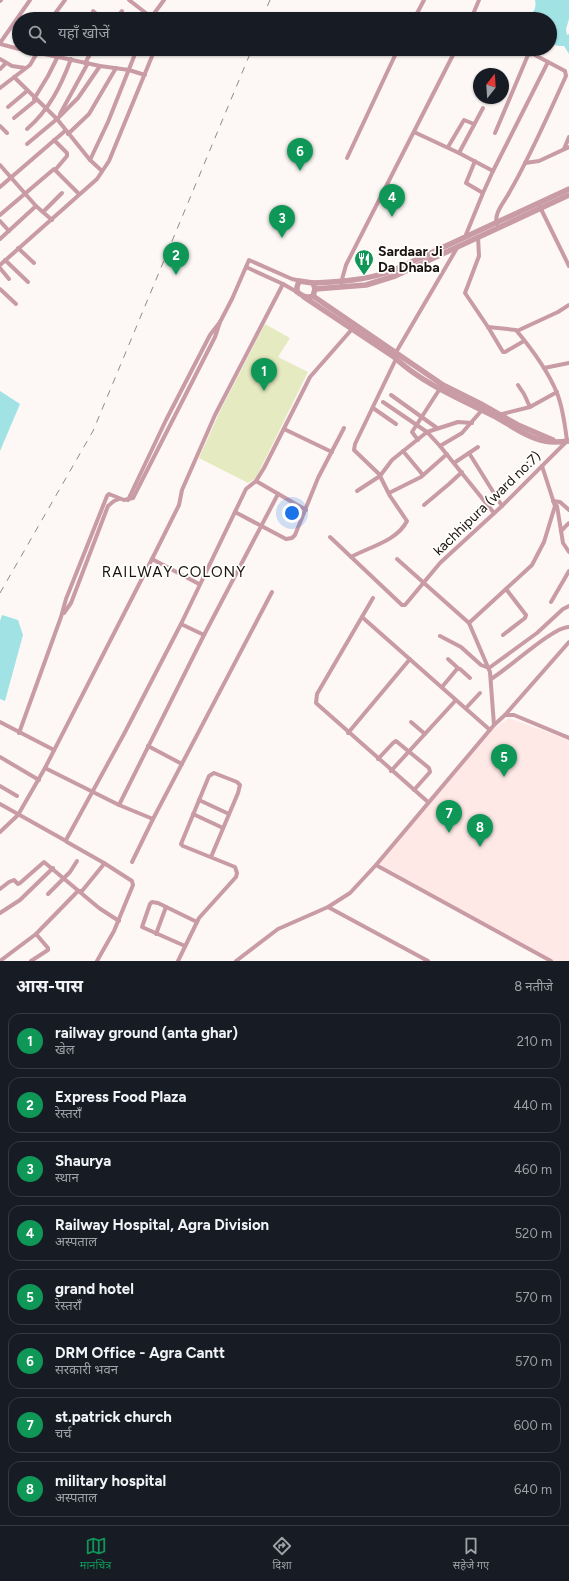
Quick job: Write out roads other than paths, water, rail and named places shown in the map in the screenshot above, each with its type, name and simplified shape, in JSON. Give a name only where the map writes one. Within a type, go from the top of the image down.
[{"type":"street","points":[[22,12],[30,0]]},
{"type":"street","points":[[56,12],[65,0]]},
{"type":"street","points":[[129,0],[143,12]]},
{"type":"street","points":[[155,12],[164,0]]},
{"type":"street","points":[[418,12],[424,0]]},
{"type":"street","points":[[473,12],[479,0]]},
{"type":"street","points":[[12,26],[0,44],[12,47]]},
{"type":"street","points":[[0,88],[31,63],[36,56]]},
{"type":"street","points":[[14,118],[35,99],[48,76],[56,56],[100,66],[129,70],[145,75]]},
{"type":"street","points":[[58,119],[87,63],[89,56]]},
{"type":"street","points":[[90,160],[108,122],[134,56]]},
{"type":"street","points":[[0,265],[97,179],[109,161],[152,56]]},
{"type":"street","points":[[347,158],[395,56]]},
{"type":"street","points":[[341,285],[346,265],[452,56]]},
{"type":"street","points":[[495,133],[528,56]]},
{"type":"street","points":[[498,226],[496,218],[525,163],[566,74],[565,71],[537,56]]},
{"type":"street","points":[[27,129],[46,110],[65,76],[71,59]]},
{"type":"street","points":[[0,60],[12,66],[25,68]]},
{"type":"street","points":[[330,538],[351,558],[385,541],[398,532],[406,522],[373,466],[354,450],[355,444],[396,356],[457,247],[463,241],[483,192],[548,62]]},
{"type":"street","points":[[0,69],[6,63]]},
{"type":"street","points":[[27,144],[58,119],[78,98],[100,66]]},
{"type":"street","points":[[0,187],[54,140],[66,133],[89,114],[116,68]]},
{"type":"street","points":[[14,77],[46,110],[58,119],[66,133],[102,171]]},
{"type":"street","points":[[8,107],[27,91]]},
{"type":"street","points":[[459,152],[483,108]]},
{"type":"street","points":[[448,147],[463,121],[465,120],[474,124]]},
{"type":"street","points":[[0,126],[7,133]]},
{"type":"street","points":[[414,132],[459,152],[493,172]]},
{"type":"street","points":[[564,149],[569,136]]},
{"type":"street","points":[[0,215],[56,169],[68,156],[67,153],[54,140]]},
{"type":"street","points":[[525,163],[539,161],[569,147]]},
{"type":"street","points":[[475,161],[466,183],[483,192]]},
{"type":"street","points":[[0,165],[36,206],[52,220]]},
{"type":"street","points":[[56,169],[79,194]]},
{"type":"street","points":[[341,285],[392,271],[498,226],[539,206],[569,189]]},
{"type":"street","points":[[43,212],[62,193]]},
{"type":"street","points":[[539,206],[569,195]]},
{"type":"street","points":[[0,239],[36,206]]},
{"type":"street","points":[[539,206],[569,266]]},
{"type":"street","points":[[0,221],[9,231]]},
{"type":"street","points":[[463,241],[478,237],[498,226]]},
{"type":"street","points":[[478,237],[479,256],[465,293],[503,352],[524,341]]},
{"type":"street","points":[[19,733],[61,617],[66,599],[106,496],[109,494],[119,499],[128,500],[133,498],[215,337],[220,322],[250,260],[292,279],[314,286],[366,285],[383,280],[457,247]]},
{"type":"street","points":[[18,248],[34,263]]},
{"type":"street","points":[[5,260],[28,282]]},
{"type":"street","points":[[246,267],[283,284],[354,327]]},
{"type":"street","points":[[0,268],[9,279]]},
{"type":"street","points":[[297,292],[298,283],[301,281]]},
{"type":"street","points":[[0,832],[18,815],[39,780],[152,560],[178,505],[182,490],[216,415],[283,284]]},
{"type":"street","points":[[313,296],[314,286]]},
{"type":"street","points":[[0,289],[16,304]]},
{"type":"street","points":[[313,296],[354,327],[441,387],[482,410],[533,433],[558,442],[568,441],[557,392],[544,368],[518,331],[488,327]]},
{"type":"street","points":[[304,297],[309,298],[313,296]]},
{"type":"street","points":[[518,331],[558,312],[569,305]]},
{"type":"street","points":[[66,841],[181,624],[246,489],[256,481],[264,468],[310,377],[354,327]]},
{"type":"street","points":[[544,368],[569,363]]},
{"type":"street","points":[[518,386],[530,407]]},
{"type":"street","points":[[441,387],[481,404],[498,416]]},
{"type":"street","points":[[418,440],[412,432],[441,387]]},
{"type":"street","points":[[498,416],[530,407],[557,392]]},
{"type":"street","points":[[391,396],[437,428]]},
{"type":"street","points":[[383,402],[427,432],[462,472],[494,513]]},
{"type":"street","points":[[373,408],[396,424]]},
{"type":"street","points":[[440,446],[462,433],[482,410]]},
{"type":"street","points":[[357,491],[380,476],[389,464],[403,450],[427,432],[458,422],[472,423]]},
{"type":"street","points":[[566,431],[569,423]]},
{"type":"street","points":[[235,512],[262,527],[289,539],[295,535],[318,478],[344,428]]},
{"type":"street","points":[[284,429],[332,452]]},
{"type":"street","name":"kachhipura (ward no:7)","points":[[351,558],[402,605],[406,604],[452,552],[502,506],[568,441]]},
{"type":"street","points":[[454,463],[478,447]]},
{"type":"street","points":[[403,450],[423,475]]},
{"type":"street","points":[[469,453],[502,506]]},
{"type":"street","points":[[389,493],[423,475],[447,454]]},
{"type":"street","points":[[469,623],[534,564],[544,542],[554,512],[553,501],[542,466]]},
{"type":"street","points":[[424,505],[462,472]]},
{"type":"street","points":[[256,481],[306,510]]},
{"type":"street","points":[[119,805],[204,635],[278,494]]},
{"type":"street","points":[[61,617],[71,603],[108,506],[119,499]]},
{"type":"street","points":[[553,501],[560,502],[569,510]]},
{"type":"street","points":[[553,501],[557,506],[563,545],[569,552]]},
{"type":"street","points":[[561,531],[569,523]]},
{"type":"street","points":[[88,541],[94,543]]},
{"type":"street","points":[[397,558],[469,623],[489,668],[494,725]]},
{"type":"street","points":[[152,560],[199,584]]},
{"type":"street","points":[[551,602],[569,571]]},
{"type":"street","points":[[503,635],[526,617],[525,613],[506,589]]},
{"type":"street","points":[[132,862],[272,592]]},
{"type":"street","points":[[373,598],[316,697],[316,703],[348,733],[428,802]]},
{"type":"street","points":[[489,668],[537,633],[563,609],[569,606]]},
{"type":"street","points":[[362,617],[490,730]]},
{"type":"street","points":[[181,624],[204,635]]},
{"type":"street","points":[[491,679],[502,673],[545,638],[563,627],[569,627]]},
{"type":"street","points":[[440,636],[460,647],[481,665],[489,668]]},
{"type":"street","points":[[236,961],[278,929],[328,907],[350,893],[494,725],[505,715],[569,642]]},
{"type":"street","points":[[348,733],[410,659]]},
{"type":"street","points":[[448,659],[470,678]]},
{"type":"street","points":[[442,687],[455,671],[460,669]]},
{"type":"street","points":[[466,708],[480,693]]},
{"type":"street","points":[[391,771],[456,700]]},
{"type":"street","points":[[505,715],[514,716],[569,738]]},
{"type":"street","points":[[0,722],[54,750]]},
{"type":"street","points":[[411,722],[425,734]]},
{"type":"street","points":[[378,759],[395,742],[399,743],[409,751],[430,770],[429,774],[414,790]]},
{"type":"street","points":[[148,746],[182,764]]},
{"type":"street","points":[[0,757],[39,780]]},
{"type":"street","points":[[45,768],[119,805],[153,819]]},
{"type":"street","points":[[178,961],[197,922],[236,877],[237,873],[234,867],[181,844],[209,776],[212,773],[237,782],[240,787],[211,857]]},
{"type":"street","points":[[0,786],[17,796]]},
{"type":"street","points":[[199,800],[229,814]]},
{"type":"street","points":[[0,804],[104,863],[132,881],[133,885],[119,921],[97,961]]},
{"type":"street","points":[[193,814],[223,828]]},
{"type":"street","points":[[48,894],[64,878],[77,861]]},
{"type":"street","points":[[0,889],[11,880],[14,880],[18,884],[20,883],[43,862],[47,863],[98,908],[119,921]]},
{"type":"street","points":[[0,961],[36,934],[79,891],[82,891],[104,863]]},
{"type":"street","points":[[376,864],[551,961]]},
{"type":"street","points":[[0,913],[20,900],[53,868]]},
{"type":"street","points":[[185,946],[144,929],[142,925],[150,904],[152,902],[166,907],[197,922]]},
{"type":"street","points":[[156,934],[166,907]]},
{"type":"street","points":[[328,907],[428,961]]},
{"type":"street","points":[[32,961],[48,950],[36,934]]},
{"type":"water","points":[[535,0],[569,0],[569,19],[566,29],[567,35],[569,34],[569,54],[564,46],[557,46],[557,12],[533,12]]},
{"type":"water","points":[[0,391],[20,404],[0,451]]},
{"type":"water","points":[[2,615],[18,620],[23,635],[5,701],[0,699],[0,621]]},
{"type":"railway","points":[[265,12],[270,0]]},
{"type":"railway","points":[[0,593],[93,431],[249,56]]},
{"type":"place","name":"DRM Office - Agra Cantt","points":[[300,171]]},
{"type":"place","name":"Railway Hospital, Agra Division","points":[[392,217]]},
{"type":"place","name":"Shaurya","points":[[282,238]]},
{"type":"place","name":"Express Food Plaza","points":[[176,275]]},
{"type":"place","name":"Sardaar Ji Da Dhaba","points":[[364,276]]},
{"type":"place","name":"railway ground (anta ghar)","points":[[264,391]]},
{"type":"place","name":"grand hotel","points":[[504,777]]},
{"type":"place","name":"st.patrick church","points":[[449,833]]},
{"type":"place","name":"military hospital","points":[[480,847]]},
{"type":"district","name":"RAILWAY COLONY","points":[[174,572]]}]
